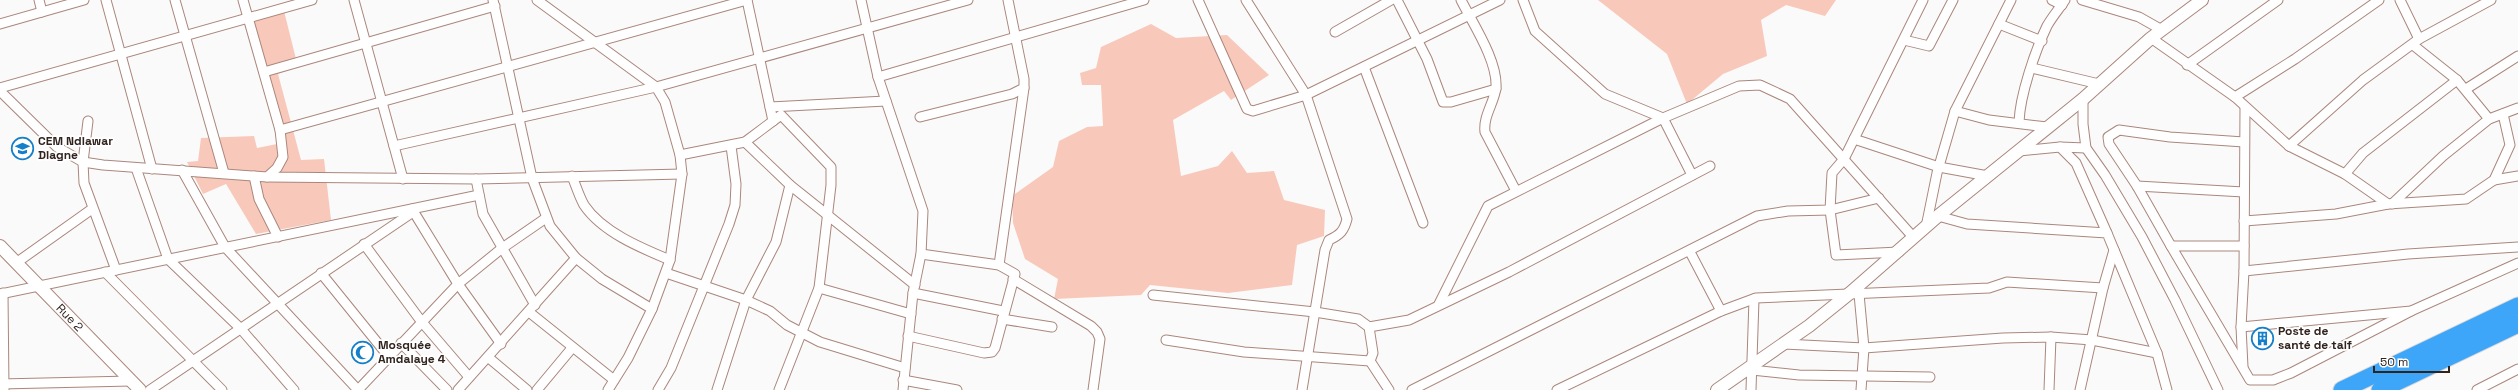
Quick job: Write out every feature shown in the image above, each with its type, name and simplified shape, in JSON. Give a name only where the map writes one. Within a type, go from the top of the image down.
[{"type":"highway","points":[[2342,390],[2518,306]]},
{"type":"highway","points":[[2380,390],[2518,324]]},
{"type":"street","points":[[39,0],[42,12]]},
{"type":"street","points":[[0,24],[84,0]]},
{"type":"street","points":[[106,0],[152,169]]},
{"type":"street","points":[[174,0],[224,173]]},
{"type":"street","points":[[243,0],[280,130],[283,157],[277,168],[267,177]]},
{"type":"street","points":[[312,0],[0,90],[57,147],[83,162],[136,168],[267,177],[476,179],[682,174]]},
{"type":"street","points":[[354,0],[404,179]]},
{"type":"street","points":[[538,0],[656,87],[665,102],[680,155],[682,174],[670,260],[652,309],[628,358],[608,390]]},
{"type":"street","points":[[280,130],[747,0],[773,121]]},
{"type":"street","points":[[861,0],[878,78],[923,211],[921,254],[914,289],[903,385],[957,390]]},
{"type":"street","points":[[394,146],[656,87],[968,0]]},
{"type":"street","points":[[999,265],[1024,88],[1016,37],[1008,0]]},
{"type":"street","points":[[878,78],[1144,0]]},
{"type":"street","points":[[1198,0],[1247,109],[1253,112],[1306,95],[1417,39],[1500,0]]},
{"type":"street","points":[[1246,0],[1306,95],[1347,220],[1345,229],[1338,236],[1329,240],[1325,250],[1302,390]]},
{"type":"street","points":[[1335,32],[1391,0]]},
{"type":"street","points":[[1396,0],[1417,39],[1443,102],[1451,102],[1496,89]]},
{"type":"street","points":[[1461,0],[1494,67],[1496,89],[1484,124],[1485,132],[1516,191]]},
{"type":"street","points":[[1523,0],[1535,31],[1606,94],[1663,118],[1692,175]]},
{"type":"street","points":[[1899,252],[1837,255],[1830,210],[1832,174],[1844,159],[1923,0]]},
{"type":"street","points":[[1904,40],[1929,46],[1953,0]]},
{"type":"street","points":[[1926,228],[1939,167],[1955,111],[2011,0]]},
{"type":"street","points":[[2018,122],[2019,112],[2032,68],[2042,41],[2048,26],[2063,2],[2052,0]]},
{"type":"street","points":[[2082,0],[2138,17],[2162,30]]},
{"type":"street","points":[[1718,390],[1752,368],[1854,294],[1938,216],[2083,99],[2151,38],[2202,0]]},
{"type":"street","points":[[2187,65],[2278,0]]},
{"type":"street","points":[[2236,97],[2296,59],[2379,0]]},
{"type":"street","points":[[2400,0],[2416,42],[2466,89],[2489,119]]},
{"type":"street","points":[[2289,146],[2363,80],[2416,42],[2491,0]]},
{"type":"street","points":[[264,72],[366,43],[494,3],[532,178],[546,218],[556,235],[576,258],[602,279],[652,309]]},
{"type":"street","points":[[2000,24],[2042,41]]},
{"type":"street","points":[[2151,38],[2187,65],[2236,97],[2245,107],[2289,146],[2345,174],[2390,204]]},
{"type":"street","points":[[2466,89],[2518,56]]},
{"type":"street","points":[[1364,67],[1423,223]]},
{"type":"street","points":[[2032,68],[2100,84]]},
{"type":"street","points":[[2345,174],[2363,153],[2457,80]]},
{"type":"street","points":[[1439,304],[1488,206],[1663,118],[1739,86],[1760,85],[1790,99],[1914,238]]},
{"type":"street","points":[[920,117],[1012,94],[1024,88]]},
{"type":"street","points":[[2083,99],[2083,124],[2086,148],[2105,175],[2142,237],[2175,300],[2218,390]]},
{"type":"street","points":[[770,107],[886,101]]},
{"type":"street","points":[[2244,371],[2241,327],[2244,271],[2245,107]]},
{"type":"street","points":[[2390,204],[2443,156],[2489,119],[2518,108]]},
{"type":"street","points":[[1955,111],[1989,120],[2018,122],[2047,127]]},
{"type":"street","points":[[2494,180],[2510,145],[2503,114]]},
{"type":"street","points":[[680,155],[745,142],[781,115],[828,162],[831,175],[828,216],[819,288],[779,390]]},
{"type":"street","points":[[88,121],[83,162],[84,183],[92,209],[116,270]]},
{"type":"street","points":[[2244,142],[2170,137],[2119,130],[2110,134],[2108,144],[2136,186],[2250,380],[2273,380],[2411,311],[2518,264]]},
{"type":"street","points":[[1854,139],[1939,167],[1988,176]]},
{"type":"street","points":[[745,142],[790,185],[914,289],[1002,315],[1052,327]]},
{"type":"street","points":[[658,390],[670,368],[729,224],[735,205],[736,180],[731,146]]},
{"type":"street","points":[[2019,151],[2060,147],[2086,148]]},
{"type":"street","points":[[2060,147],[2076,163],[2157,353],[2168,390]]},
{"type":"street","points":[[1369,327],[1408,320],[1509,272],[1710,166]]},
{"type":"street","points":[[136,168],[168,259],[241,329],[294,390]]},
{"type":"street","points":[[182,170],[225,247],[358,390],[458,284],[502,249],[546,218]]},
{"type":"street","points":[[254,176],[259,199],[278,237]]},
{"type":"street","points":[[572,176],[584,204],[598,219],[647,250],[670,260]]},
{"type":"street","points":[[2244,221],[2336,214],[2390,204],[2466,199],[2494,180],[2518,176]]},
{"type":"street","points":[[476,179],[483,214],[532,309],[572,348],[614,380]]},
{"type":"street","points":[[717,390],[746,300],[776,242],[790,185]]},
{"type":"street","points":[[2136,186],[2244,192]]},
{"type":"street","points":[[137,388],[2,386],[2,293],[225,247],[412,211],[479,195]]},
{"type":"street","points":[[1412,390],[1598,295],[1690,252],[1757,216],[1788,211],[1830,210],[1879,198]]},
{"type":"street","points":[[16,263],[92,209]]},
{"type":"street","points":[[150,390],[195,361],[412,211]]},
{"type":"street","points":[[412,211],[458,284],[501,344]]},
{"type":"street","points":[[1938,216],[1967,224],[2107,233]]},
{"type":"street","points":[[364,244],[421,322],[469,377]]},
{"type":"street","name":"Rue 2","points":[[0,246],[137,388]]},
{"type":"street","points":[[2171,246],[2244,246]]},
{"type":"street","points":[[2244,271],[2408,254],[2518,247]]},
{"type":"street","points":[[2080,390],[2103,288],[2114,250]]},
{"type":"street","points":[[1690,252],[1721,311]]},
{"type":"street","points":[[908,336],[987,354],[995,348],[1002,315],[1015,274],[1011,270],[999,265],[921,254]]},
{"type":"street","points":[[458,390],[489,358],[576,258]]},
{"type":"street","points":[[105,272],[195,361],[222,390]]},
{"type":"street","points":[[666,273],[746,300],[770,311],[801,334],[820,342],[905,368]]},
{"type":"street","points":[[321,274],[389,357]]},
{"type":"street","points":[[1013,279],[1091,326],[1097,332],[1100,339],[1093,390]]},
{"type":"street","points":[[1557,390],[1721,311],[1754,299],[1989,288],[2007,282],[2103,288]]},
{"type":"street","points":[[819,288],[911,314]]},
{"type":"street","points":[[1854,294],[1864,348],[1861,390]]},
{"type":"street","points":[[1153,296],[1315,312],[1358,319],[1369,327],[1373,352],[1370,361]]},
{"type":"street","points":[[1751,390],[1754,299]]},
{"type":"street","points":[[2241,327],[2411,311]]},
{"type":"street","points":[[1784,344],[1864,348],[2003,338],[2051,337],[2092,340],[2157,353]]},
{"type":"street","points":[[2049,390],[2051,337]]},
{"type":"street","points":[[1166,340],[1244,352],[1370,361]]},
{"type":"street","points":[[401,343],[447,390]]},
{"type":"street","points":[[537,390],[572,348]]},
{"type":"street","points":[[489,358],[526,390]]},
{"type":"street","points":[[1370,361],[1389,390]]},
{"type":"street","points":[[1752,368],[1799,375],[1930,377]]},
{"type":"street","points":[[2477,390],[2518,369]]},
{"type":"shaded area","points":[[1598,0],[1836,0],[1825,16],[1786,5],[1761,20],[1767,56],[1723,74],[1687,104],[1667,54]]},
{"type":"shaded area","points":[[283,7],[298,67],[278,74],[301,160],[324,159],[331,220],[256,234],[226,184],[203,194],[187,162],[198,161],[201,138],[254,136],[257,148],[282,143],[246,17]]},
{"type":"shaded area","points":[[1151,24],[1176,38],[1227,35],[1269,75],[1231,100],[1224,91],[1173,120],[1181,176],[1218,166],[1232,151],[1247,173],[1274,171],[1284,200],[1325,210],[1324,236],[1297,245],[1292,285],[1228,293],[1150,285],[1141,295],[1054,299],[1058,279],[1025,259],[1013,223],[1012,196],[1053,167],[1059,141],[1087,127],[1103,126],[1101,85],[1082,85],[1080,73],[1096,68],[1101,47]]},
{"type":"place","name":"CEM Ndiawar Diagne","points":[[22,148]]},
{"type":"place","name":"Poste de santé de taif","points":[[2262,338]]},
{"type":"place","name":"Mosquée Amdalaye 4","points":[[362,352]]}]
